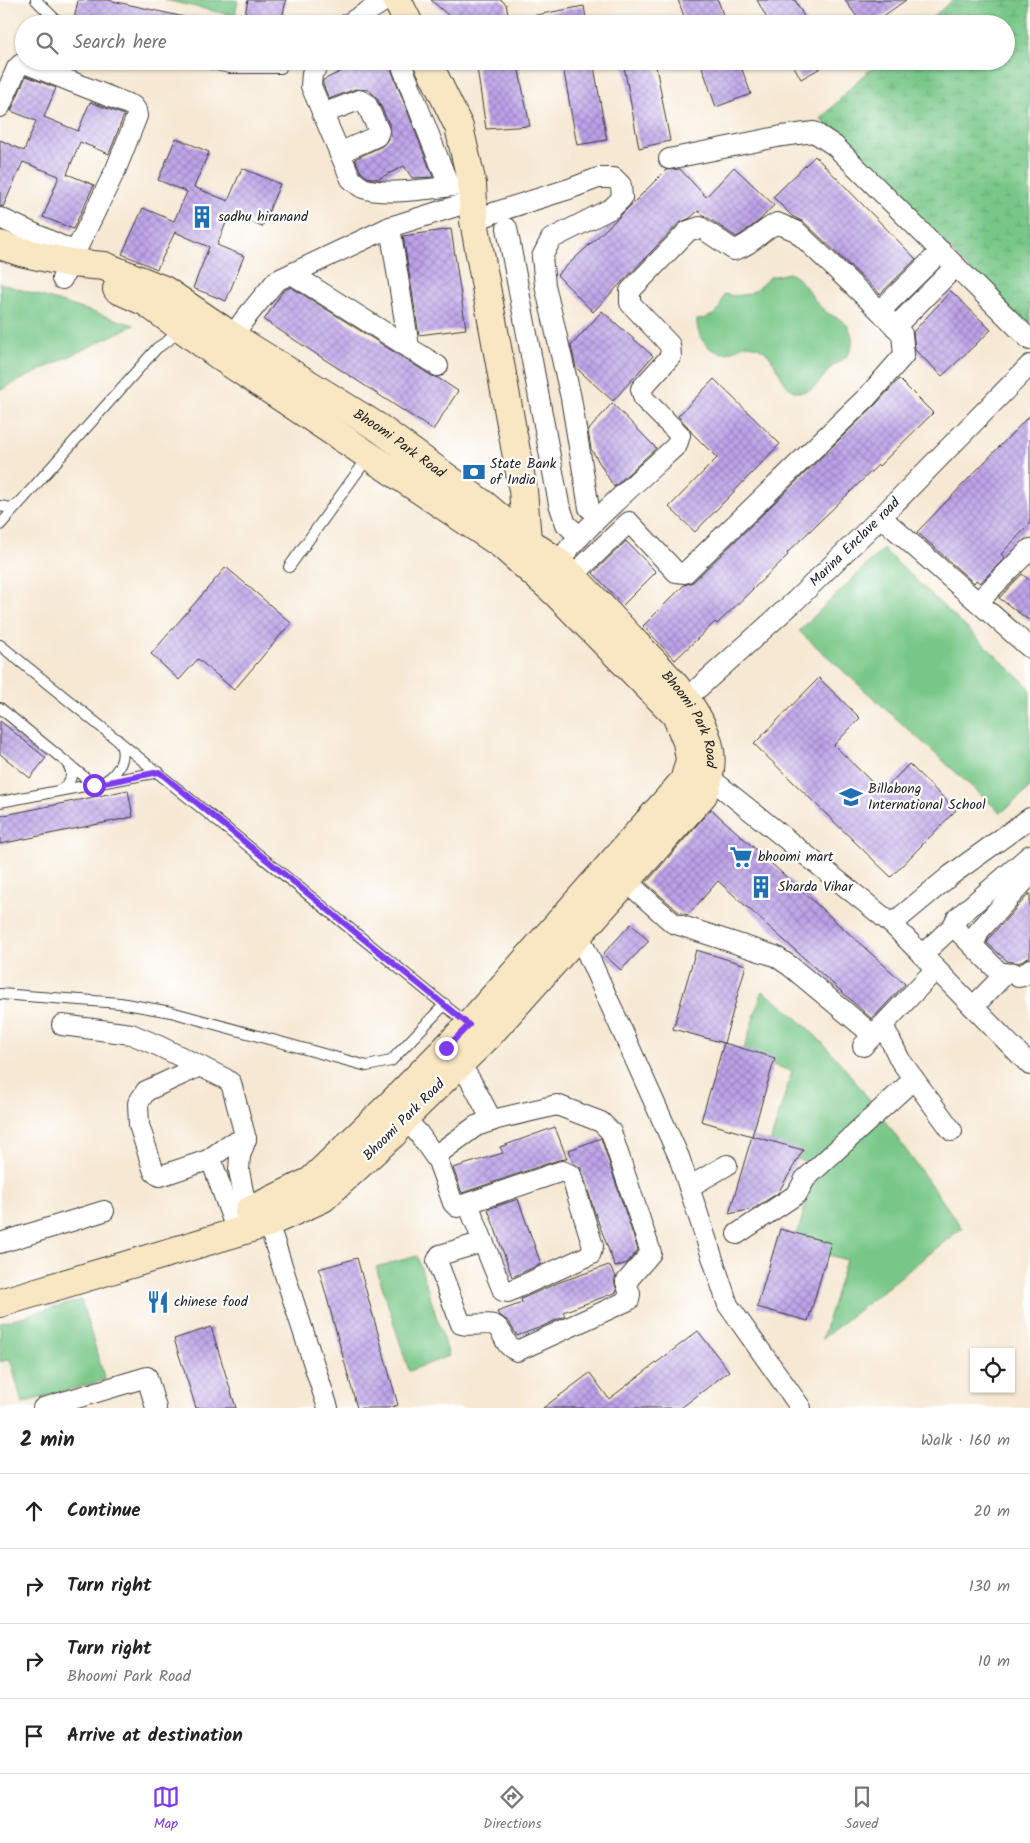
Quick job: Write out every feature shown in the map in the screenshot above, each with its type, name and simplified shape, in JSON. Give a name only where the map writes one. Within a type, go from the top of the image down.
[{"type":"main road","points":[[384,8],[395,15]]},
{"type":"main road","points":[[431,70],[459,127],[469,206],[523,490],[528,542],[551,576],[678,708]]},
{"type":"main road","points":[[0,245],[69,265],[146,302],[159,299],[227,347],[377,444],[501,544],[551,576]]},
{"type":"main road","points":[[0,262],[69,265]]},
{"type":"main road","points":[[159,299],[179,327],[227,347]]},
{"type":"main road","name":"Bhoomi Park Road","points":[[377,444],[483,504],[528,542]]},
{"type":"main road","name":"Bhoomi Park Road","points":[[0,1303],[94,1265],[323,1198],[392,1134],[398,1111],[477,1031],[574,923],[684,781],[690,760],[678,708]]},
{"type":"main road","name":"Bhoomi Park Road","points":[[574,923],[626,881],[703,795],[710,778],[710,748],[701,725],[678,708]]},
{"type":"main road","name":"Bhoomi Park Road","points":[[0,1283],[94,1265]]},
{"type":"street","points":[[368,15],[384,8]]},
{"type":"street","points":[[0,107],[17,70]]},
{"type":"street","points":[[0,218],[69,265],[116,169],[137,116],[133,106],[41,70]]},
{"type":"street","points":[[314,70],[312,73],[311,86],[322,114],[351,179],[362,188],[373,191],[390,191],[496,212],[598,178],[614,178],[621,186],[622,198],[612,208],[551,239],[542,257],[545,284],[570,398],[589,508]]},
{"type":"street","points":[[404,70],[469,206]]},
{"type":"street","points":[[322,114],[359,100],[366,104],[379,131],[377,136],[339,153]]},
{"type":"street","points":[[669,159],[782,136],[814,132],[835,146],[1030,340]]},
{"type":"street","points":[[227,347],[243,321],[276,282],[390,228],[463,204],[510,227],[559,504],[566,524],[580,537]]},
{"type":"street","points":[[551,576],[580,537],[613,504],[677,445],[680,435],[644,399],[641,389],[671,356],[670,345],[630,303],[630,291],[688,231],[700,227],[734,250],[745,247],[764,230],[777,223],[796,231],[902,334],[904,355],[868,396],[685,573],[676,572],[613,504]]},
{"type":"street","points":[[390,228],[409,347]]},
{"type":"street","points":[[880,311],[941,251]]},
{"type":"street","points":[[895,327],[956,266]]},
{"type":"street","points":[[292,274],[438,366]]},
{"type":"street","name":"Marina Enclave road","points":[[678,708],[795,601],[881,517],[1030,365]]},
{"type":"street","points":[[881,517],[1030,648]]},
{"type":"street","points":[[551,576],[629,522]]},
{"type":"street","points":[[978,602],[1030,549]]},
{"type":"street","points":[[690,760],[892,924],[1030,1065]]},
{"type":"street","points":[[892,924],[951,875],[1030,818]]},
{"type":"street","points":[[873,1036],[929,962],[958,918],[1030,855]]},
{"type":"street","points":[[977,937],[978,932],[1030,876]]},
{"type":"street","points":[[626,881],[673,923],[776,956],[790,966],[900,1060],[952,1131]]},
{"type":"street","points":[[574,923],[679,1157],[728,1305],[801,1408]]},
{"type":"street","points":[[953,926],[1013,973],[973,1007]]},
{"type":"street","points":[[62,1024],[131,1034],[200,1066],[224,1078],[231,1084],[246,1139],[240,1156],[239,1170],[250,1219],[328,1408]]},
{"type":"street","points":[[453,1056],[492,1121]]},
{"type":"street","points":[[200,1066],[146,1091],[138,1103],[139,1125],[154,1172],[160,1176],[208,1160],[230,1144],[246,1139]]},
{"type":"street","points":[[736,1234],[797,1194],[805,1179],[914,1079]]},
{"type":"street","points":[[434,1156],[476,1126],[557,1105],[601,1122],[611,1132],[651,1253],[626,1282],[630,1294],[629,1300],[517,1351],[508,1347],[497,1327],[490,1324],[469,1326],[461,1324],[437,1261],[440,1255],[483,1242]]},
{"type":"street","points":[[398,1111],[419,1134],[434,1156],[453,1203],[457,1207],[562,1171],[571,1175],[593,1246],[590,1255],[508,1292],[502,1291],[468,1204]]},
{"type":"street","points":[[208,1160],[250,1219]]},
{"type":"street","points":[[689,1187],[727,1165]]},
{"type":"street","points":[[0,1243],[104,1211]]},
{"type":"street","points":[[43,1408],[147,1377],[156,1408]]},
{"type":"lane","points":[[36,0],[51,15]]},
{"type":"lane","points":[[0,525],[157,348],[169,340],[179,327]]},
{"type":"lane","points":[[289,567],[377,444]]},
{"type":"lane","points":[[0,506],[11,508],[20,502]]},
{"type":"lane","points":[[0,645],[477,1031]]},
{"type":"lane","points":[[0,708],[66,762],[98,784]]},
{"type":"lane","points":[[98,784],[114,776],[122,762],[122,748],[116,737]]},
{"type":"lane","points":[[57,792],[69,783],[71,778],[70,767],[66,762]]},
{"type":"lane","points":[[0,802],[159,772]]},
{"type":"lane","points":[[0,994],[120,1003],[171,1012],[368,1066],[391,1061],[445,1004]]},
{"type":"green space","points":[[165,0],[238,0],[235,15]]},
{"type":"green space","points":[[953,0],[1030,0],[1030,331],[821,119],[870,70],[1015,70],[1015,15],[935,15]]},
{"type":"green space","points":[[789,273],[800,280],[825,311],[842,320],[847,325],[852,338],[851,349],[846,357],[832,367],[813,388],[804,392],[792,390],[787,385],[774,362],[762,349],[744,345],[726,353],[714,350],[704,342],[697,326],[697,320],[716,313],[724,294],[735,296],[748,294],[757,289],[770,277]]},
{"type":"green space","points":[[0,283],[134,325],[0,390]]},
{"type":"green space","points":[[883,549],[1030,688],[1030,788],[1001,813],[799,631]]},
{"type":"green space","points":[[762,991],[800,1021],[834,1055],[879,1112],[962,1228],[822,1339],[846,1260],[794,1245],[817,1165],[768,1150],[792,1071],[742,1056]]},
{"type":"green space","points":[[417,1256],[449,1356],[409,1371],[376,1267]]},
{"type":"green space","points":[[81,1300],[105,1380],[22,1403],[10,1359],[0,1362],[0,1323]]},
{"type":"building","points":[[78,0],[108,0],[175,15],[75,15]]},
{"type":"building","points":[[248,0],[286,0],[283,15],[245,15]]},
{"type":"building","points":[[431,0],[501,0],[506,4],[508,15],[448,15]]},
{"type":"building","points":[[678,0],[718,0],[723,15],[684,15]]},
{"type":"building","points":[[757,0],[795,0],[803,15],[765,15]]},
{"type":"building","points":[[845,0],[906,0],[885,15],[856,15]]},
{"type":"building","points":[[584,6],[586,15],[536,15]]},
{"type":"building","points":[[344,70],[391,70],[433,177],[412,178],[404,166],[378,179],[367,177],[361,172],[355,159],[382,146],[391,136],[390,126],[377,98],[369,90],[355,89],[329,99],[323,80]]},
{"type":"building","points":[[477,70],[519,70],[530,126],[486,129]]},
{"type":"building","points":[[564,70],[595,70],[607,140],[577,145]]},
{"type":"building","points":[[625,70],[657,70],[670,141],[639,148]]},
{"type":"building","points":[[703,70],[742,70],[751,94],[716,107]]},
{"type":"building","points":[[796,70],[817,70],[801,79]]},
{"type":"building","points":[[26,76],[56,88],[44,117],[78,131],[90,102],[124,115],[109,154],[80,142],[67,174],[94,185],[73,229],[43,217],[59,176],[23,162],[3,207],[0,206],[0,140],[24,151],[36,121],[11,111]]},
{"type":"building","points":[[176,138],[209,152],[194,187],[228,201],[242,168],[280,184],[262,227],[230,213],[217,245],[244,256],[226,301],[193,288],[209,247],[175,232],[157,269],[122,254],[143,208],[174,221],[187,192],[158,180]]},
{"type":"building","points":[[815,156],[916,259],[880,294],[804,222],[792,216],[773,197]]},
{"type":"building","points":[[734,167],[774,205],[760,220],[740,235],[736,237],[698,211],[690,218],[679,223],[593,312],[557,275],[666,170],[680,169],[706,197]]},
{"type":"building","points":[[451,229],[466,329],[419,335],[403,236]]},
{"type":"building","points":[[291,287],[458,391],[433,430],[264,320],[283,291]]},
{"type":"building","points":[[951,291],[991,330],[942,376],[915,350],[913,332]]},
{"type":"building","points":[[602,311],[653,356],[613,401],[576,368],[571,346]]},
{"type":"building","points":[[714,379],[780,444],[695,532],[669,507],[717,458],[678,416]]},
{"type":"building","points":[[899,379],[933,413],[787,553],[788,555],[717,624],[715,622],[675,660],[643,626],[684,585],[693,582],[876,404]]},
{"type":"building","points":[[612,403],[656,448],[614,487],[591,449],[588,431]]},
{"type":"building","points":[[1030,415],[1030,524],[1001,554],[1005,558],[980,583],[976,580],[974,583],[917,532]]},
{"type":"building","points":[[626,541],[656,572],[623,605],[593,573]]},
{"type":"building","points":[[226,567],[291,623],[234,690],[198,659],[179,680],[151,654]]},
{"type":"building","points":[[1022,574],[1030,581],[1030,621],[999,598]]},
{"type":"building","name":"Billabong International School","points":[[819,678],[860,718],[834,745],[882,792],[909,764],[956,810],[891,877],[754,744]]},
{"type":"building","points":[[0,721],[46,758],[30,778],[0,754]]},
{"type":"building","points":[[128,790],[133,817],[0,844],[0,816]]},
{"type":"building","points":[[711,809],[905,984],[872,1019],[718,881],[688,915],[679,912],[646,883]]},
{"type":"building","points":[[1030,893],[1030,957],[1019,963],[1007,961],[987,943],[989,938]]},
{"type":"building","points":[[631,924],[649,941],[621,970],[603,954]]},
{"type":"building","points":[[696,950],[746,965],[724,1043],[673,1029]]},
{"type":"building","points":[[724,1043],[775,1058],[752,1136],[701,1121]]},
{"type":"building","points":[[555,1127],[567,1159],[558,1160],[462,1193],[453,1168],[503,1153],[500,1147]]},
{"type":"building","points":[[752,1136],[803,1150],[778,1193],[753,1209],[729,1214]]},
{"type":"building","points":[[601,1138],[638,1250],[627,1263],[615,1267],[582,1171],[580,1167],[574,1164],[569,1150]]},
{"type":"building","points":[[518,1199],[541,1264],[512,1277],[488,1209]]},
{"type":"building","points":[[780,1229],[831,1243],[808,1321],[757,1307]]},
{"type":"building","points":[[357,1258],[398,1405],[388,1408],[357,1408],[319,1269]]},
{"type":"building","points":[[609,1265],[616,1276],[614,1280],[617,1292],[563,1312],[565,1316],[541,1327],[517,1336],[509,1322],[497,1312],[522,1303],[521,1299],[560,1282]]},
{"type":"building","points":[[211,1327],[236,1408],[196,1408],[174,1339]]},
{"type":"building","points":[[698,1331],[729,1371],[681,1408],[543,1408],[590,1373],[609,1399]]},
{"type":"place","name":"sadhu hiranand","points":[[202,217]]},
{"type":"place","name":"State Bank of India","points":[[474,472]]},
{"type":"place","name":"Billabong International School","points":[[851,797]]},
{"type":"place","name":"bhoomi mart","points":[[741,857]]},
{"type":"place","name":"Sharda Vihar","points":[[761,887]]},
{"type":"place","name":"chinese food","points":[[158,1302]]},
{"type":"route","points":[[94,785],[159,772],[469,1025],[446,1048]]}]
